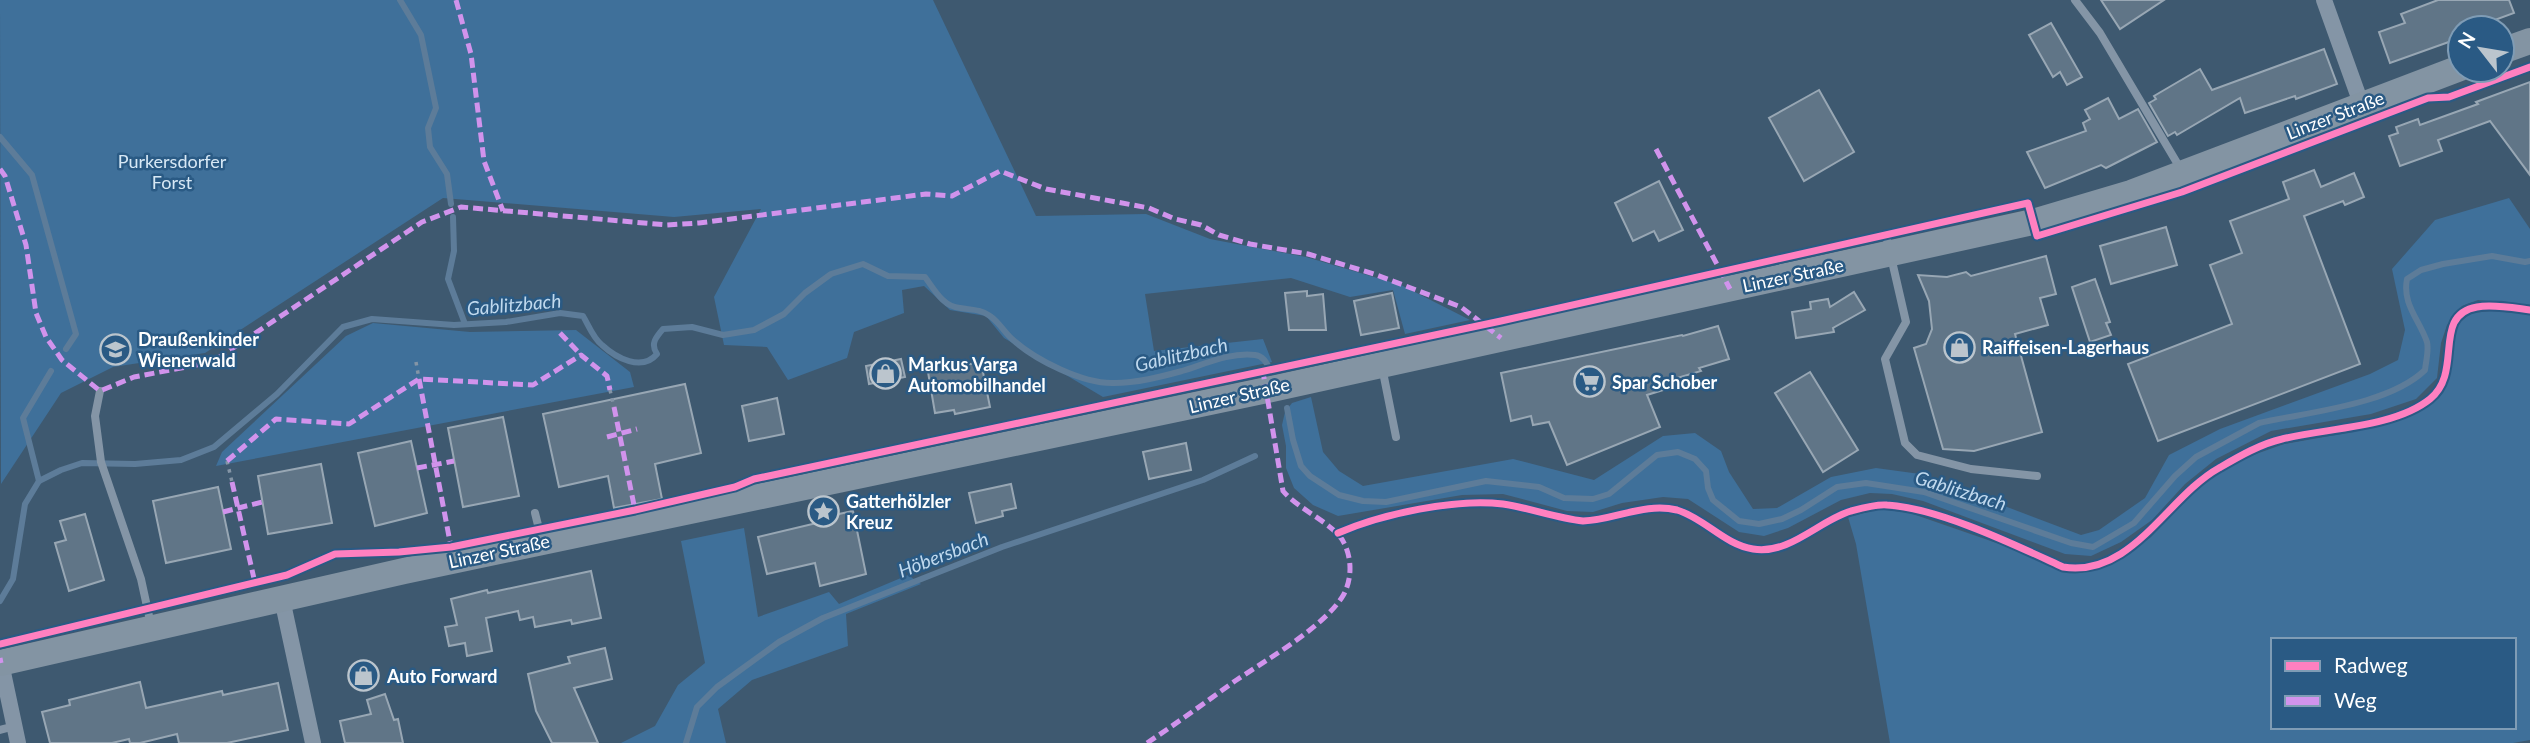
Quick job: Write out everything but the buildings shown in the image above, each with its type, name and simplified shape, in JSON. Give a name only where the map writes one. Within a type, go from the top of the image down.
[{"type":"main road","name":"Linzer Straße","points":[[1,663],[542,542],[1267,390],[1888,244],[2033,222],[2131,193],[2186,181],[2446,73]]},
{"type":"street","points":[[2324,0],[2362,106]]},
{"type":"street","points":[[282,599],[313,743]]},
{"type":"street","points":[[1,663],[7,728],[18,743]]},
{"type":"lane","points":[[2075,0],[2100,33],[2186,181]]},
{"type":"lane","points":[[1888,244],[1906,322],[1885,359],[1905,443],[1917,455],[1971,469],[2038,476]]},
{"type":"lane","points":[[1381,364],[1396,437]]},
{"type":"lane","points":[[100,391],[95,416],[100,456],[141,579],[152,628]]},
{"type":"lane","points":[[535,513],[542,542]]},
{"type":"path","points":[[416,362],[419,379]]},
{"type":"path","points":[[610,390],[614,407]]},
{"type":"path","points":[[227,461],[232,482]]},
{"type":"green space","name":"Purkersdorfer Forst","points":[[0,0],[933,0],[1036,216],[1146,214],[1210,239],[1306,257],[1401,285],[1470,320],[1405,334],[1393,290],[1350,297],[1291,278],[1145,294],[1154,351],[1263,339],[1272,362],[1103,397],[1004,338],[986,316],[950,310],[924,286],[902,290],[904,313],[854,332],[847,358],[788,380],[767,347],[724,345],[714,297],[761,209],[674,217],[443,198],[205,353],[113,367],[61,393],[1,484]]},
{"type":"green space","points":[[2509,198],[2530,229],[2530,305],[2478,300],[2462,306],[2447,325],[2441,343],[2437,378],[2416,399],[2371,414],[2271,431],[2216,459],[2185,484],[2152,520],[2121,542],[2091,556],[2065,554],[1923,501],[1892,494],[1870,493],[1841,500],[1788,528],[1764,536],[1739,532],[1688,499],[1663,497],[1622,503],[1593,512],[1567,511],[1503,494],[1462,495],[1338,516],[1313,505],[1294,488],[1286,468],[1282,425],[1285,412],[1292,403],[1311,397],[1323,452],[1339,471],[1363,486],[1513,459],[1594,480],[1663,436],[1695,433],[1721,451],[1729,472],[1753,509],[1777,508],[1831,477],[1876,468],[1920,474],[2081,535],[2099,530],[2145,498],[2169,455],[2220,429],[2370,374],[2398,360],[2405,330],[2392,269],[2435,220]]},
{"type":"green space","points":[[2492,311],[2530,314],[2530,740],[2513,743],[1890,743],[1856,544],[1848,517],[1880,509],[1910,513],[2011,548],[2061,571],[2080,573],[2100,568],[2151,537],[2192,492],[2221,470],[2284,444],[2352,432],[2420,411],[2437,399],[2449,380],[2453,335],[2458,324],[2471,313]]},
{"type":"green space","points":[[373,323],[470,332],[576,330],[630,372],[634,387],[216,466],[222,452],[346,336]]},
{"type":"green space","points":[[744,528],[758,617],[829,592],[839,604],[908,575],[921,584],[846,614],[848,646],[752,680],[718,709],[726,743],[621,743],[655,726],[678,685],[705,663],[681,541]]},
{"type":"waterway","points":[[400,0],[421,35],[436,108],[428,128],[430,147],[447,174],[451,204]]},
{"type":"waterway","points":[[0,137],[32,175],[76,334],[66,349]]},
{"type":"waterway","points":[[453,217],[454,251],[448,279],[465,324]]},
{"type":"waterway","name":"Gablitzbach","points":[[1287,408],[1301,466],[1310,476],[1339,495],[1363,501],[1386,502],[1486,481],[1539,487],[1564,498],[1593,499],[1609,494],[1657,455],[1678,452],[1695,459],[1706,471],[1713,500],[1739,521],[1759,524],[1782,519],[1837,487],[1866,483],[1924,492],[2071,543],[2093,547],[2134,523],[2175,476],[2196,457],[2259,423],[2370,399],[2410,382],[2425,370],[2427,342],[2409,304],[2407,279],[2421,270],[2443,264],[2492,256],[2530,261]]},
{"type":"waterway","name":"Gablitzbach","points":[[0,601],[13,579],[25,504],[39,481],[82,463],[135,464],[181,460],[214,447],[277,394],[343,327],[372,319],[454,325],[506,322],[560,313],[583,316],[596,339],[608,350],[629,361],[644,362],[657,354],[654,344],[663,329],[692,327],[723,335],[754,330],[784,314],[805,293],[831,274],[863,264],[888,276],[925,277],[939,297],[949,304],[986,314],[1033,355],[1088,380],[1114,383],[1140,381],[1227,357],[1246,355],[1260,357],[1270,369]]},
{"type":"waterway","points":[[39,481],[23,418],[51,371]]},
{"type":"waterway","name":"Höbersbach","points":[[686,743],[697,707],[717,687],[779,642],[823,618],[1002,547],[1203,480],[1255,456]]},
{"type":"marked path","points":[[456,0],[471,54],[484,161],[503,211]]},
{"type":"marked path","points":[[1656,149],[1730,289]]},
{"type":"marked path","points":[[0,169],[5,176],[26,245],[36,313],[46,337],[62,360],[100,391],[134,377],[212,362],[422,222],[461,207],[667,225],[699,223],[926,194],[952,196],[1000,171],[1046,189],[1149,208],[1175,219],[1201,225],[1219,235],[1250,244],[1308,254],[1374,274],[1461,307],[1501,338]]},
{"type":"marked path","points":[[560,333],[581,355]]},
{"type":"marked path","points":[[227,461],[276,419],[349,424],[419,379],[533,385],[581,355],[607,376],[610,390]]},
{"type":"marked path","points":[[1147,743],[1310,630],[1335,606],[1347,588],[1350,562],[1344,543],[1333,530],[1283,491],[1263,372]]},
{"type":"marked path","points":[[419,379],[451,547]]},
{"type":"marked path","points":[[614,407],[635,510]]},
{"type":"marked path","points":[[607,437],[637,429]]},
{"type":"marked path","points":[[417,468],[454,461]]},
{"type":"marked path","points":[[232,482],[255,583]]},
{"type":"marked path","points":[[223,512],[262,502]]},
{"type":"marked path","points":[[0,658],[1,663]]},
{"type":"cycle path","points":[[0,644],[287,575],[335,554],[451,547],[635,510],[735,487],[754,479],[1501,321],[2028,203],[2037,236],[2182,192],[2428,98],[2449,97],[2530,67]]},
{"type":"cycle path","points":[[1338,533],[1397,514],[1464,503],[1503,504],[1583,521],[1665,508],[1687,514],[1743,547],[1766,550],[1792,542],[1851,511],[1887,505],[1953,520],[2063,567],[2087,567],[2109,560],[2129,548],[2200,481],[2249,451],[2299,435],[2379,422],[2415,409],[2430,399],[2440,388],[2448,360],[2451,333],[2455,321],[2463,312],[2490,306],[2530,310]]},
{"type":"place","name":"Raiffeisen-Lagerhaus","points":[[1959,347]]},
{"type":"place","name":"Draußenkinder Wienerwald","points":[[115,349]]},
{"type":"place","name":"Markus Varga Automobilhandel","points":[[885,374]]},
{"type":"place","name":"Spar Schober","points":[[1589,382]]},
{"type":"place","name":"Gatterhölzler Kreuz","points":[[823,511]]},
{"type":"place","name":"Auto Forward","points":[[364,676]]}]
